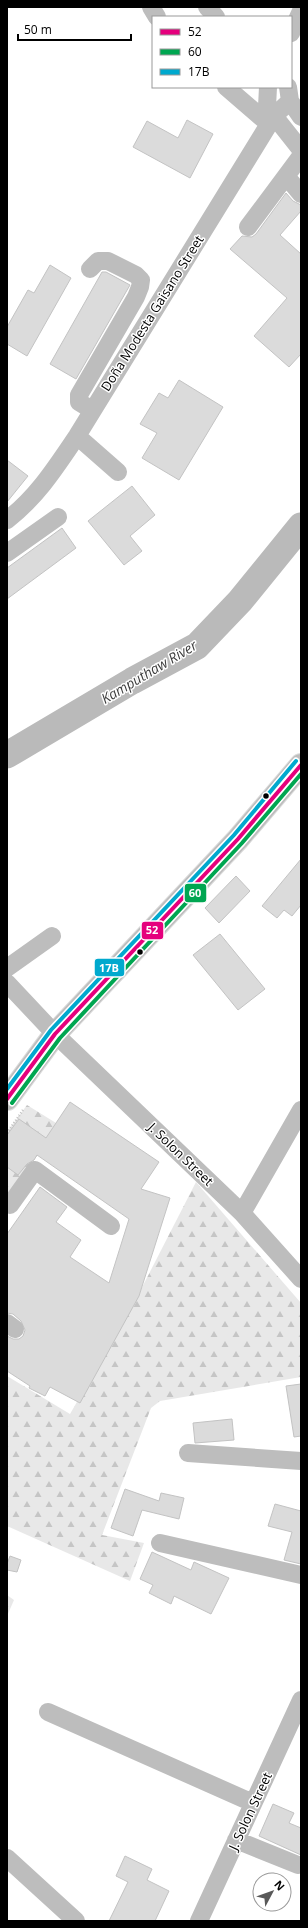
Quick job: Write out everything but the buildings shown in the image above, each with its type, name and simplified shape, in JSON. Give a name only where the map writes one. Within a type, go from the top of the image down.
[{"type":"main road","points":[[7,1099],[55,1034],[238,839],[301,766]]},
{"type":"street","points":[[151,7],[156,16]]},
{"type":"street","points":[[207,7],[215,16]]},
{"type":"street","points":[[292,31],[301,11]]},
{"type":"street","points":[[227,88],[271,120],[301,150]]},
{"type":"street","points":[[268,88],[267,107],[271,120]]},
{"type":"street","points":[[289,94],[301,117]]},
{"type":"street","name":"Doña Modesta Gaisano Street","points":[[7,520],[20,510],[47,481],[77,436],[271,120],[289,94]]},
{"type":"street","points":[[248,227],[301,156]]},
{"type":"street","points":[[286,176],[301,194]]},
{"type":"street","points":[[90,269],[98,261],[108,262],[136,275],[141,280],[159,282],[169,286]]},
{"type":"street","points":[[92,410],[79,402],[79,395],[136,297],[141,280]]},
{"type":"street","points":[[77,436],[118,472]]},
{"type":"street","points":[[7,553],[58,517]]},
{"type":"street","points":[[7,968],[52,936]]},
{"type":"street","name":"J. Solon Street","points":[[7,983],[55,1034],[242,1213],[301,1279]]},
{"type":"street","points":[[242,1213],[301,1110]]},
{"type":"street","points":[[7,1202],[10,1204],[35,1170],[111,1226]]},
{"type":"street","points":[[188,1453],[301,1461]]},
{"type":"street","points":[[160,1543],[301,1575]]},
{"type":"street","name":"J. Solon Street","points":[[199,1921],[301,1700]]},
{"type":"street","points":[[48,1712],[253,1803]]},
{"type":"street","points":[[236,1840],[298,1865]]},
{"type":"street","points":[[7,1858],[76,1921]]},
{"type":"green space","points":[[27,1105],[56,1123],[48,1140],[7,1199],[7,1132]]},
{"type":"green space","points":[[196,1182],[301,1303],[301,1377],[160,1401],[151,1408],[102,1535],[144,1543],[130,1581],[7,1526],[7,1376],[70,1414],[133,1305]]},
{"type":"green space","points":[[7,1595],[14,1600],[7,1616]]},
{"type":"waterway","name":"Kamputhaw River","points":[[7,755],[132,681],[197,646],[240,601],[301,526]]},
{"type":"transit line","name":"17B","points":[[7,1089],[51,1030],[234,835],[296,761]]},
{"type":"transit line","name":"52","points":[[7,1099],[55,1034],[238,839],[301,765]]},
{"type":"transit line","name":"60","points":[[12,1103],[60,1038],[242,843],[301,774]]}]
